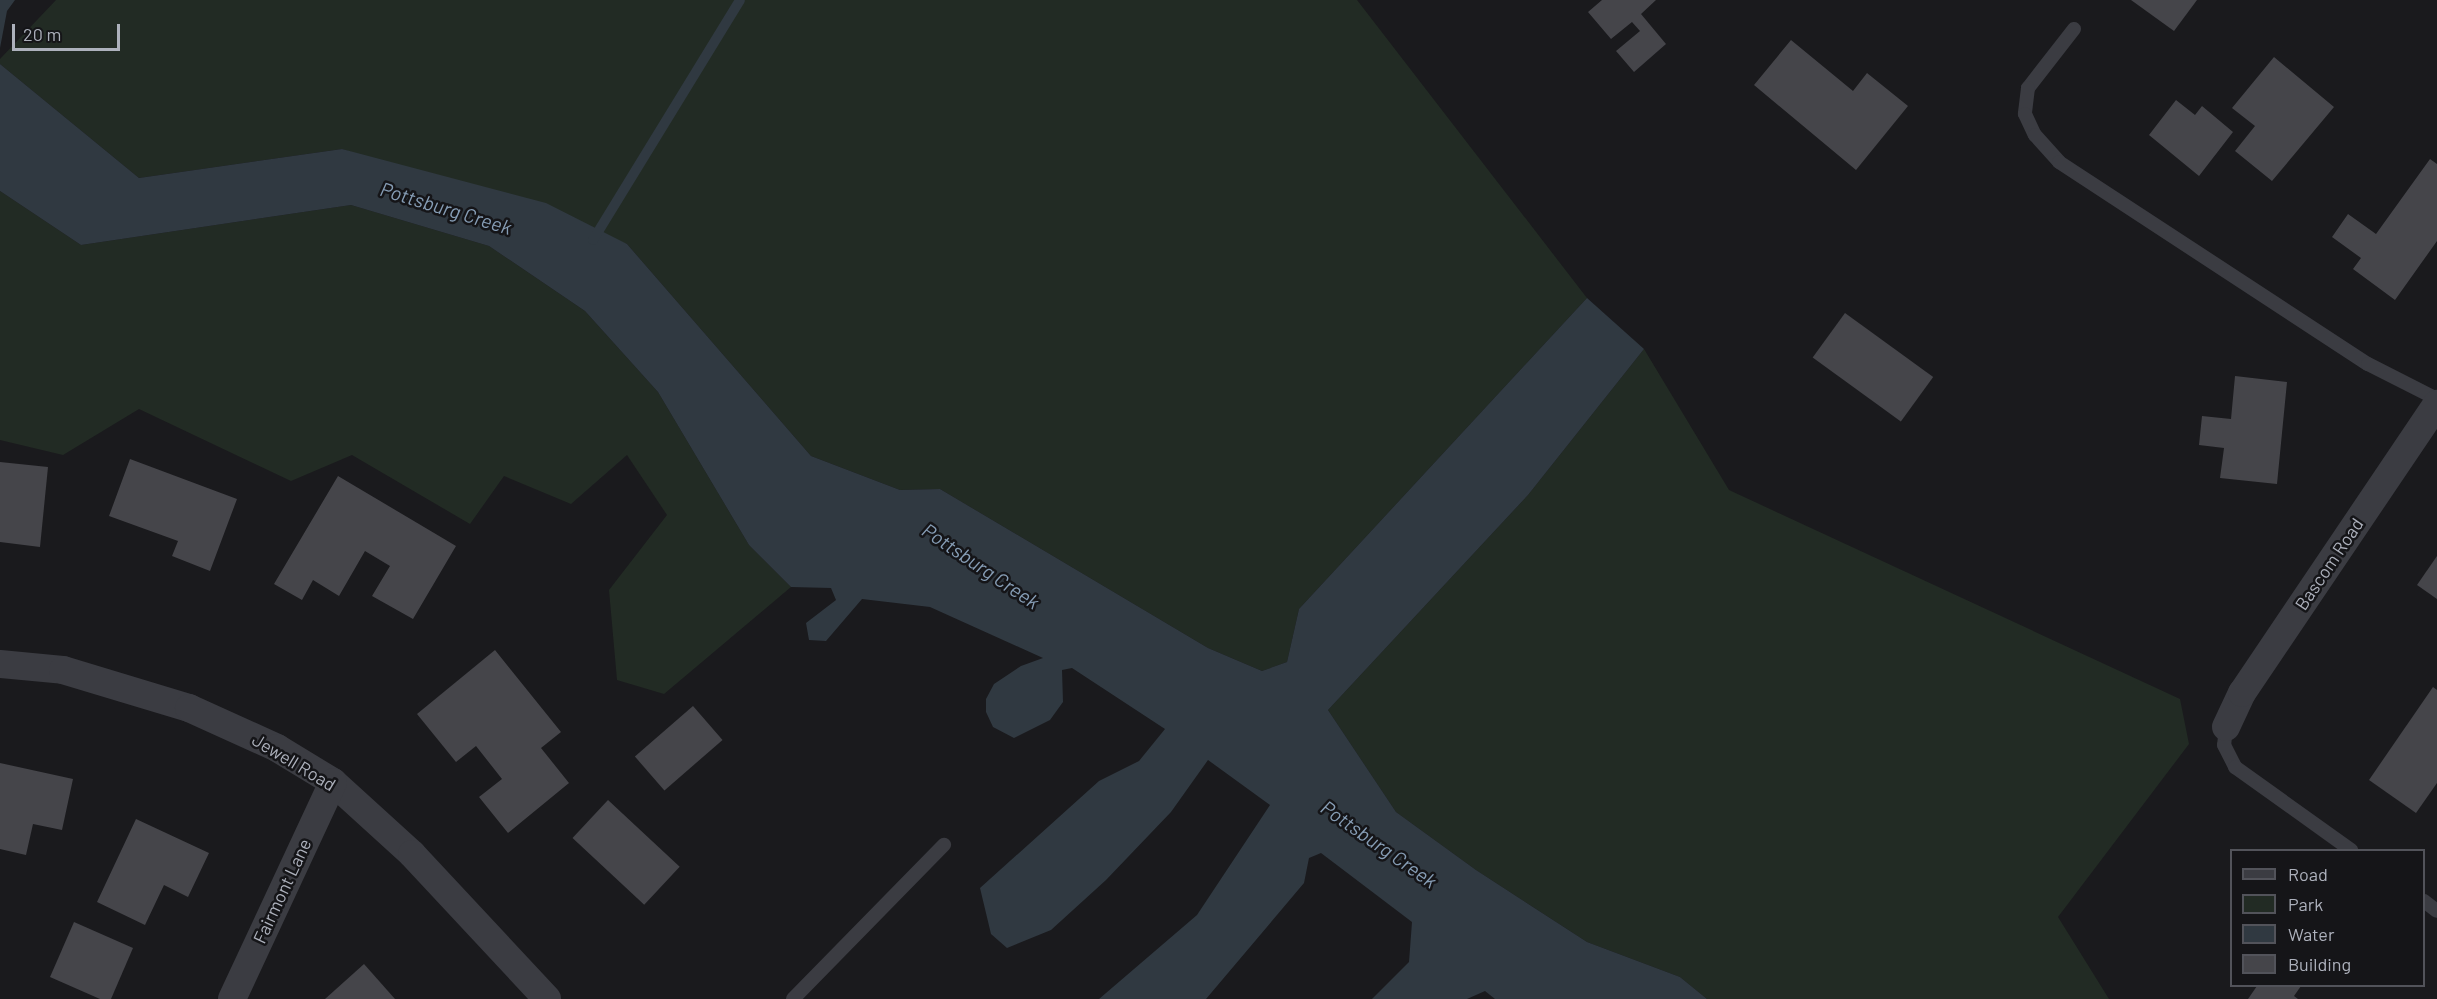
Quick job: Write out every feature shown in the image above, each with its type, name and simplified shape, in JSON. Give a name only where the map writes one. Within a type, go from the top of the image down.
[{"type":"street","name":"Bascom Road","points":[[2226,727],[2242,693],[2435,410]]},
{"type":"street","name":"Jewell Road","points":[[0,664],[63,670],[189,708],[277,748],[333,782],[412,854],[548,999]]},
{"type":"street","name":"Fairmont Lane","points":[[232,999],[333,782]]},
{"type":"lane","points":[[2074,29],[2028,88],[2025,114],[2035,135],[2059,162],[2435,410]]},
{"type":"lane","points":[[2226,727],[2224,745],[2235,767],[2350,849]]},
{"type":"lane","points":[[793,999],[944,845]]},
{"type":"lane","points":[[2425,902],[2437,911]]},
{"type":"green space","points":[[56,0],[1357,0],[1587,298],[1299,609],[1287,662],[1262,671],[1208,648],[940,489],[900,490],[811,456],[627,244],[342,149],[139,178],[0,64],[0,59]]},
{"type":"green space","points":[[0,191],[81,245],[351,205],[489,246],[585,311],[658,392],[749,545],[791,587],[664,694],[617,680],[609,590],[667,515],[627,455],[571,504],[504,476],[470,524],[352,455],[291,481],[139,409],[63,455],[0,440]]},
{"type":"green space","points":[[1644,349],[1729,490],[2180,699],[2189,744],[2058,917],[2109,999],[1707,999],[1680,977],[1587,942],[1476,870],[1396,812],[1328,710],[1528,495]]},
{"type":"water","points":[[0,0],[15,0],[7,11],[0,48]]},
{"type":"water","name":"Pottsburg Creek","points":[[0,64],[139,178],[342,149],[546,203],[627,244],[811,456],[900,490],[940,489],[1208,648],[1262,671],[1287,662],[1299,609],[1587,298],[1644,349],[1528,495],[1328,710],[1396,812],[1476,870],[1587,942],[1680,977],[1707,999],[1495,999],[1485,991],[1467,999],[1372,999],[1409,962],[1412,922],[1321,853],[1309,858],[1304,883],[1206,999],[1099,999],[1197,915],[1270,805],[1208,760],[1171,812],[1106,880],[1051,930],[1007,948],[991,934],[980,888],[1099,781],[1139,761],[1165,729],[1072,668],[1062,670],[1063,702],[1050,720],[1014,738],[993,727],[986,712],[986,699],[994,684],[1021,666],[1043,658],[930,607],[862,599],[826,641],[809,640],[806,623],[836,600],[831,588],[791,587],[749,545],[658,392],[585,311],[489,246],[351,205],[81,245],[0,191]]},
{"type":"building","points":[[1602,0],[1656,0],[1641,14],[1666,44],[1634,72],[1616,51],[1640,31],[1632,22],[1611,39],[1588,12]]},
{"type":"building","points":[[2131,0],[2197,0],[2174,31]]},
{"type":"building","points":[[1791,40],[1853,91],[1867,73],[1908,106],[1856,170],[1754,85]]},
{"type":"building","points":[[2274,57],[2334,107],[2272,181],[2235,151],[2255,126],[2232,108]]},
{"type":"building","points":[[2176,100],[2195,115],[2202,106],[2233,132],[2199,176],[2149,135]]},
{"type":"building","points":[[2430,159],[2437,164],[2437,241],[2395,300],[2353,269],[2361,258],[2332,237],[2348,214],[2376,234]]},
{"type":"building","points":[[1845,313],[1933,377],[1901,422],[1813,357]]},
{"type":"building","points":[[2235,376],[2287,382],[2277,484],[2220,478],[2224,448],[2199,445],[2202,416],[2231,419]]},
{"type":"building","points":[[130,459],[237,499],[210,571],[172,556],[178,541],[109,516]]},
{"type":"building","points":[[0,462],[48,467],[40,547],[0,542]]},
{"type":"building","points":[[338,476],[456,546],[413,619],[372,596],[390,566],[365,551],[339,596],[313,580],[302,600],[274,584]]},
{"type":"building","points":[[2437,556],[2437,599],[2417,585]]},
{"type":"building","points":[[495,650],[561,732],[541,748],[569,783],[508,833],[479,797],[502,779],[476,746],[456,762],[417,714]]},
{"type":"building","points":[[2433,687],[2437,690],[2437,783],[2416,813],[2369,780]]},
{"type":"building","points":[[693,706],[723,740],[664,790],[635,757]]},
{"type":"building","points":[[0,763],[73,779],[62,830],[33,824],[26,855],[0,849]]},
{"type":"building","points":[[608,800],[680,867],[644,905],[573,838]]},
{"type":"building","points":[[136,819],[209,853],[188,897],[164,885],[145,925],[97,902]]},
{"type":"building","points":[[74,922],[133,948],[111,999],[100,999],[50,977]]},
{"type":"building","points":[[364,964],[395,999],[325,999]]},
{"type":"building","points":[[2256,987],[2300,987],[2294,996],[2298,999],[2248,999]]},
{"type":"waterway","points":[[593,240],[740,0]]}]
